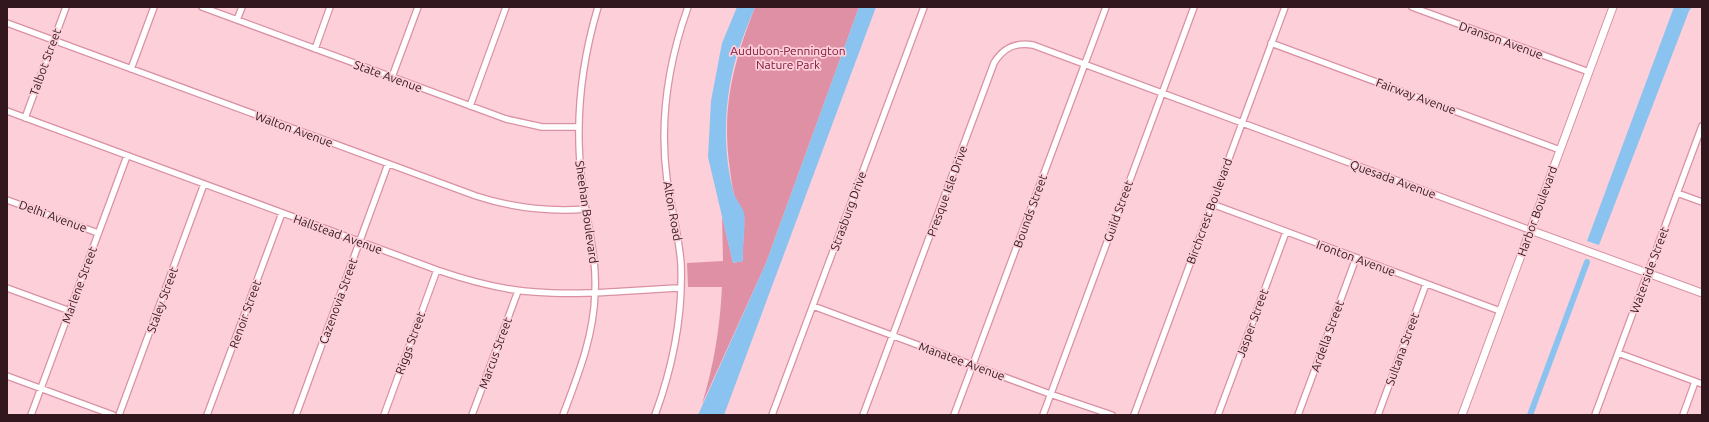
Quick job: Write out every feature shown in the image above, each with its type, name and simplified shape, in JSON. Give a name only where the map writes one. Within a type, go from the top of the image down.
[{"type":"street","name":"Talbot Street","points":[[25,118],[66,7]]},
{"type":"street","points":[[131,69],[154,7]]},
{"type":"street","name":"State Avenue","points":[[202,7],[506,119],[527,125],[554,128],[578,127]]},
{"type":"street","points":[[237,20],[242,7]]},
{"type":"street","points":[[314,49],[330,7]]},
{"type":"street","points":[[392,77],[418,7]]},
{"type":"street","points":[[470,106],[506,7]]},
{"type":"street","name":"Sheehan Boulevard","points":[[563,415],[588,346],[593,317],[595,292],[594,251],[580,170],[578,127],[582,73],[586,51],[598,7]]},
{"type":"street","name":"Alton Road","points":[[655,415],[672,362],[679,320],[681,288],[678,240],[666,164],[664,124],[667,85],[671,62],[688,7]]},
{"type":"street","name":"Strasburg Drive","points":[[772,415],[924,7]]},
{"type":"street","name":"Bounds Street","points":[[954,415],[1106,7]]},
{"type":"street","name":"Guild Street","points":[[1043,415],[1194,7]]},
{"type":"street","name":"Birchcrest Boulevard","points":[[1134,415],[1285,7]]},
{"type":"street","name":"Dranson Avenue","points":[[1412,7],[1589,72]]},
{"type":"street","name":"Harbor Boulevard","points":[[1462,415],[1613,7]]},
{"type":"street","name":"Walton Avenue","points":[[7,23],[476,196],[502,204],[542,210],[586,209]]},
{"type":"street","name":"Fairway Avenue","points":[[1272,43],[1560,150]]},
{"type":"street","name":"Presque Isle Drive","points":[[863,415],[998,56],[1010,46],[1025,44],[1085,65]]},
{"type":"street","name":"Quesada Avenue","points":[[1085,65],[1702,293]]},
{"type":"street","name":"Hallstead Avenue","points":[[7,111],[360,242],[477,283],[518,291],[553,293],[681,288]]},
{"type":"street","name":"Waterside Street","points":[[1595,415],[1702,126]]},
{"type":"street","name":"Marlene Street","points":[[31,415],[127,156]]},
{"type":"street","name":"Cazenovia Street","points":[[296,415],[388,164]]},
{"type":"street","name":"Staley Street","points":[[119,415],[204,184]]},
{"type":"street","points":[[1677,193],[1702,202]]},
{"type":"street","name":"Delhi Avenue","points":[[7,200],[98,233]]},
{"type":"street","name":"Ironton Avenue","points":[[1212,204],[1500,311]]},
{"type":"street","name":"Renoir Street","points":[[207,415],[282,213]]},
{"type":"street","name":"Jasper Street","points":[[1218,415],[1286,232]]},
{"type":"street","name":"Ardella Street","points":[[1298,415],[1356,258]]},
{"type":"street","name":"Riggs Street","points":[[384,415],[437,270]]},
{"type":"street","name":"Sultana Street","points":[[1378,415],[1426,284]]},
{"type":"street","points":[[7,288],[70,311]]},
{"type":"street","name":"Marcus Street","points":[[472,415],[518,291]]},
{"type":"street","name":"Manatee Avenue","points":[[813,306],[1050,394],[1112,415]]},
{"type":"street","points":[[1618,353],[1702,384]]},
{"type":"street","points":[[7,376],[113,415]]},
{"type":"street","points":[[1683,415],[1696,382]]},
{"type":"green space","name":"Audubon-Pennington Nature Park","points":[[755,7],[859,7],[766,263],[702,404],[716,346],[722,287],[688,287],[687,263],[723,261],[722,216],[733,263],[743,261],[744,216],[735,197],[733,188],[730,170],[727,126],[728,106],[735,67]]},
{"type":"water","points":[[737,7],[755,7],[736,58],[727,109],[726,143],[730,178],[736,199],[744,213],[743,261],[733,263],[708,157],[711,101],[722,43]]},
{"type":"water","points":[[859,7],[876,7],[724,415],[698,415],[766,263]]},
{"type":"water","points":[[1674,7],[1692,7],[1689,11],[1599,245],[1587,241]]},
{"type":"waterway","points":[[1530,415],[1587,262]]}]
